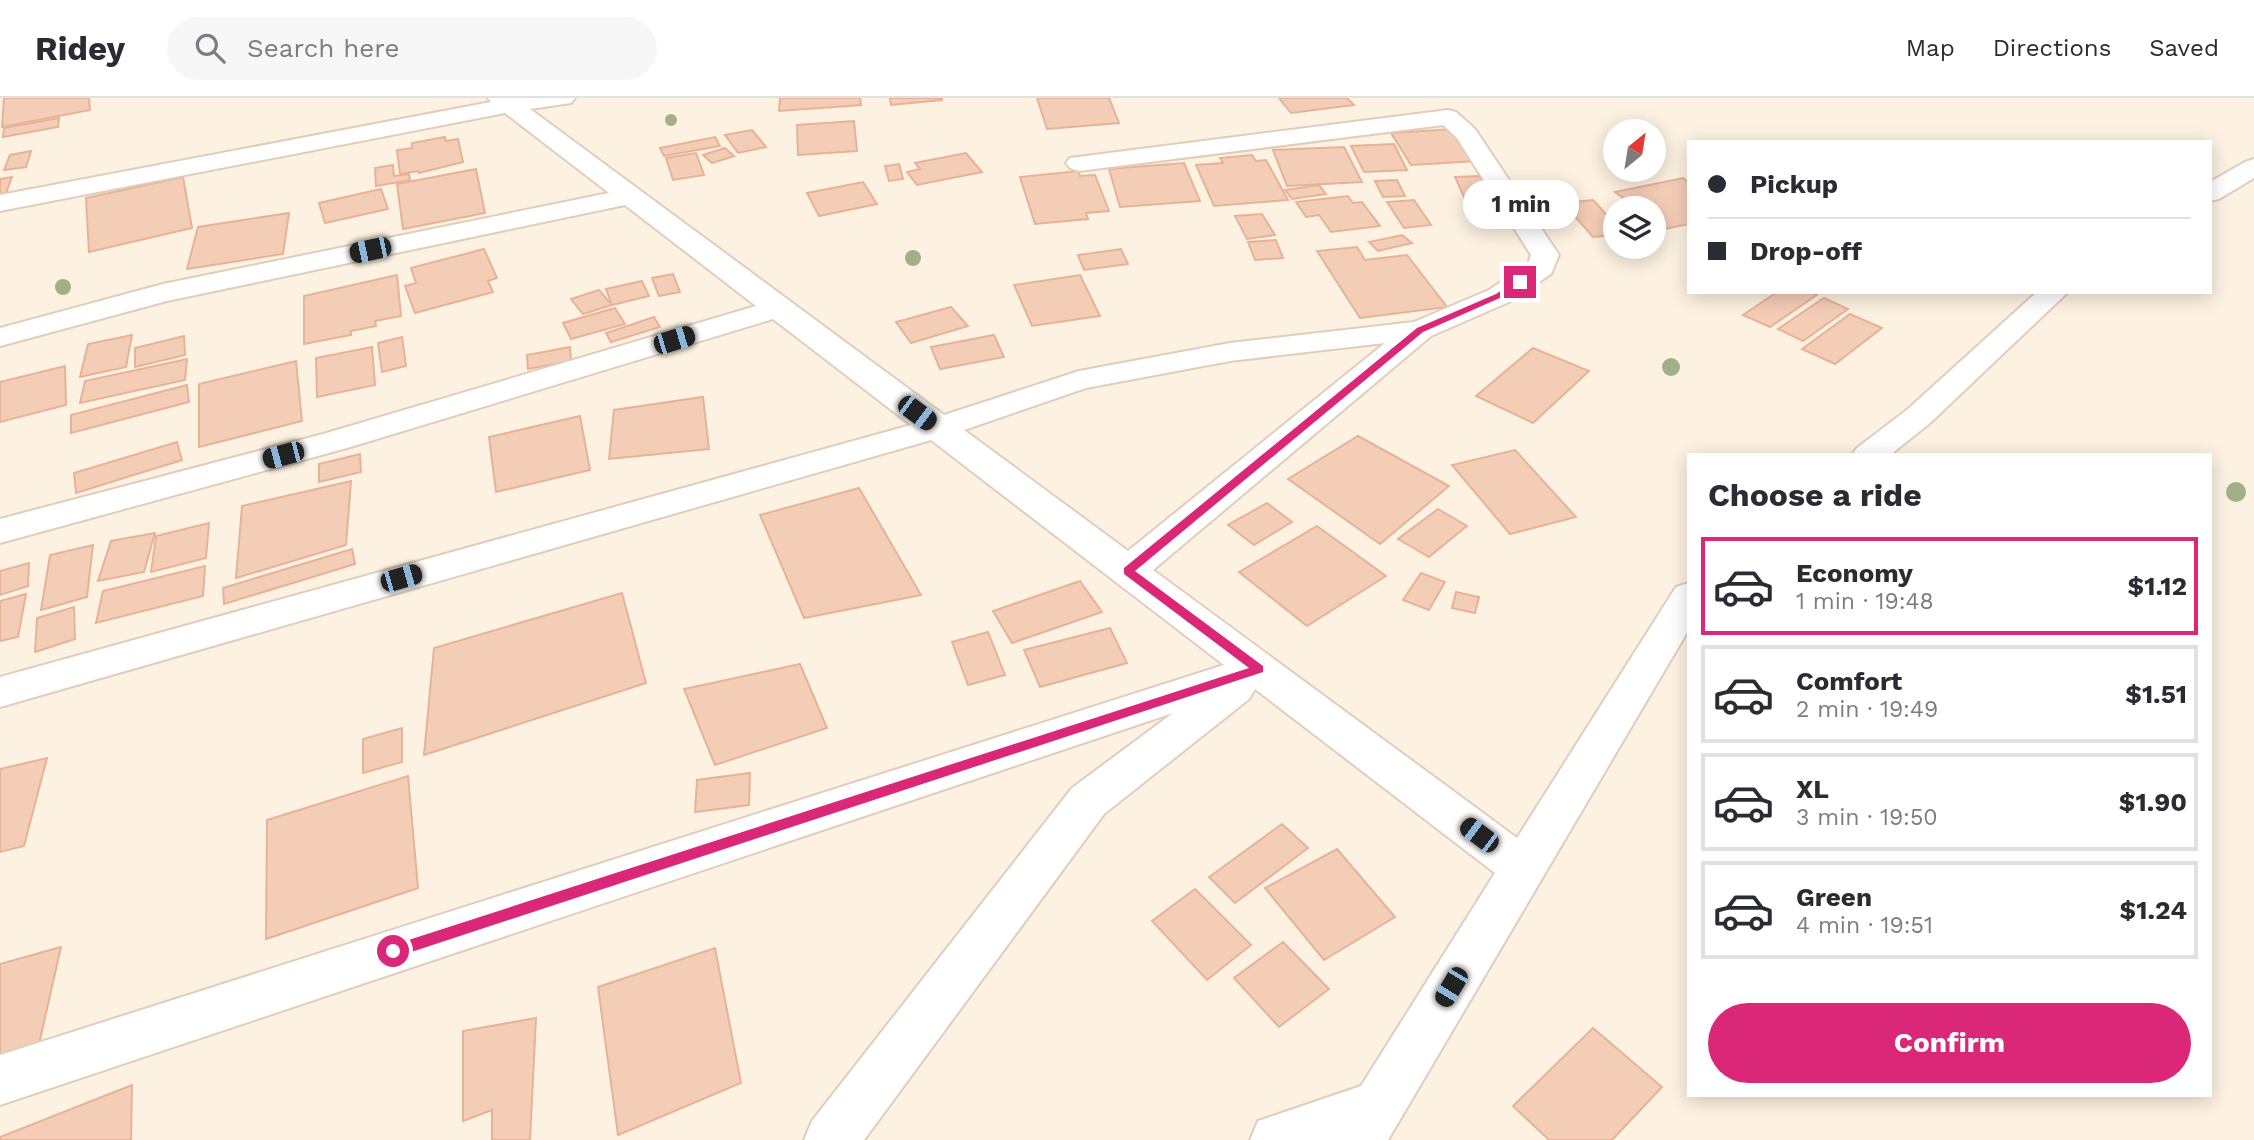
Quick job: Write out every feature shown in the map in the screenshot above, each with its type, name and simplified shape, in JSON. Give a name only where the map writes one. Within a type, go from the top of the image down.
[{"type":"street","points":[[0,203],[505,102],[563,98]]},
{"type":"street","points":[[505,102],[1522,868]]},
{"type":"street","points":[[1079,163],[1448,117],[1466,134],[1545,255],[1541,268],[1499,296],[1420,330],[1128,571]]},
{"type":"street","points":[[2212,192],[2254,167]]},
{"type":"street","points":[[0,337],[163,293],[629,196]]},
{"type":"street","points":[[1872,453],[1919,416],[2052,294]]},
{"type":"street","points":[[0,531],[335,441],[779,308]]},
{"type":"street","points":[[0,692],[937,428],[1079,380],[1230,352],[1420,330]]},
{"type":"street","points":[[1277,1140],[1369,1123],[1687,599]]},
{"type":"street","points":[[0,1080],[1259,669]]},
{"type":"street","points":[[831,1140],[1087,801],[1259,669]]},
{"type":"building","points":[[4,98],[89,98],[90,110],[2,127]]},
{"type":"building","points":[[780,98],[860,98],[861,105],[779,111]]},
{"type":"building","points":[[890,98],[942,98],[942,100],[891,105]]},
{"type":"building","points":[[1037,98],[1109,98],[1119,123],[1047,129]]},
{"type":"building","points":[[1279,98],[1347,98],[1354,105],[1291,113]]},
{"type":"building","points":[[59,118],[58,127],[3,137],[4,128]]},
{"type":"building","points":[[854,121],[857,151],[798,155],[797,125]]},
{"type":"building","points":[[1454,129],[1477,161],[1411,165],[1391,133]]},
{"type":"building","points":[[752,130],[766,147],[738,153],[725,135]]},
{"type":"building","points":[[445,137],[446,141],[458,139],[463,162],[419,173],[400,174],[397,150],[412,148],[412,143]]},
{"type":"building","points":[[715,137],[720,146],[664,156],[660,148]]},
{"type":"building","points":[[1394,144],[1407,170],[1364,172],[1351,146]]},
{"type":"building","points":[[1344,147],[1362,182],[1287,186],[1273,150]]},
{"type":"building","points":[[725,148],[734,156],[712,163],[703,155]]},
{"type":"building","points":[[31,151],[26,167],[4,170],[10,155]]},
{"type":"building","points":[[696,153],[704,175],[673,180],[666,158]]},
{"type":"building","points":[[966,153],[982,172],[917,185],[907,172],[920,169],[915,163]]},
{"type":"building","points":[[1252,155],[1256,161],[1266,160],[1288,200],[1214,206],[1196,165],[1223,163],[1220,158]]},
{"type":"building","points":[[1184,163],[1200,201],[1120,207],[1109,169]]},
{"type":"building","points":[[899,164],[903,179],[889,181],[885,166]]},
{"type":"building","points":[[393,165],[394,176],[409,174],[410,180],[376,186],[375,168]]},
{"type":"building","points":[[476,169],[485,213],[403,229],[397,184]]},
{"type":"building","points":[[1078,171],[1080,176],[1095,175],[1109,211],[1086,213],[1088,219],[1035,224],[1020,177]]},
{"type":"building","points":[[1481,176],[1493,200],[1466,201],[1455,177]]},
{"type":"building","points":[[12,177],[6,193],[0,194],[0,179]]},
{"type":"building","points":[[183,177],[192,228],[89,252],[86,198]]},
{"type":"building","points":[[1683,178],[1687,181],[1687,224],[1666,229],[1666,196],[1620,196],[1615,192]]},
{"type":"building","points":[[1397,180],[1405,196],[1383,197],[1375,181]]},
{"type":"building","points":[[863,182],[877,204],[819,216],[807,193]]},
{"type":"building","points":[[1319,185],[1326,194],[1292,199],[1285,190]]},
{"type":"building","points":[[381,189],[388,209],[325,223],[319,203]]},
{"type":"building","points":[[1348,196],[1353,203],[1362,202],[1380,226],[1331,232],[1319,215],[1306,217],[1296,202]]},
{"type":"building","points":[[1414,200],[1431,225],[1404,228],[1387,202]]},
{"type":"building","points":[[1593,200],[1603,211],[1603,236],[1593,237],[1563,203]]},
{"type":"building","points":[[289,213],[283,254],[187,269],[198,227]]},
{"type":"building","points":[[1262,214],[1275,235],[1247,239],[1235,216]]},
{"type":"building","points":[[1402,235],[1412,243],[1378,251],[1369,242]]},
{"type":"building","points":[[1276,240],[1283,258],[1255,260],[1248,242]]},
{"type":"building","points":[[1357,247],[1365,260],[1407,255],[1447,307],[1360,318],[1317,251]]},
{"type":"building","points":[[484,249],[497,278],[488,281],[493,292],[415,313],[405,286],[416,283],[411,268]]},
{"type":"building","points":[[1121,249],[1128,264],[1084,270],[1078,255]]},
{"type":"building","points":[[673,274],[680,292],[659,296],[652,278]]},
{"type":"building","points":[[397,275],[401,316],[375,321],[376,326],[351,331],[351,335],[304,344],[304,296]]},
{"type":"building","points":[[1080,275],[1100,316],[1032,326],[1014,285]]},
{"type":"building","points":[[642,281],[649,296],[612,305],[606,289]]},
{"type":"building","points":[[599,290],[612,305],[583,314],[571,299]]},
{"type":"building","points":[[1774,294],[1817,295],[1770,327],[1743,315]]},
{"type":"building","points":[[1824,298],[1848,309],[1803,341],[1778,329]]},
{"type":"building","points":[[951,307],[968,326],[911,343],[896,322]]},
{"type":"building","points":[[615,308],[625,324],[571,339],[563,323]]},
{"type":"building","points":[[1850,314],[1882,328],[1835,364],[1802,349]]},
{"type":"building","points":[[654,317],[660,327],[611,342],[606,333]]},
{"type":"building","points":[[132,335],[126,367],[80,377],[88,344]]},
{"type":"building","points":[[994,335],[1004,357],[940,369],[931,347]]},
{"type":"building","points":[[184,336],[185,355],[135,367],[135,348]]},
{"type":"building","points":[[402,337],[406,366],[382,372],[378,343]]},
{"type":"building","points":[[372,347],[375,385],[317,397],[316,358]]},
{"type":"building","points":[[570,347],[571,361],[528,369],[527,355]]},
{"type":"building","points":[[1533,348],[1589,371],[1533,423],[1476,396]]},
{"type":"building","points":[[187,359],[185,380],[80,403],[85,381]]},
{"type":"building","points":[[296,361],[302,421],[199,447],[199,384]]},
{"type":"building","points":[[65,366],[66,405],[0,422],[0,382]]},
{"type":"building","points":[[187,385],[189,402],[71,433],[71,415]]},
{"type":"building","points":[[703,397],[709,449],[609,459],[614,410]]},
{"type":"building","points":[[580,416],[590,470],[496,492],[489,437]]},
{"type":"building","points":[[1358,436],[1449,486],[1380,544],[1288,479]]},
{"type":"building","points":[[177,442],[182,460],[76,493],[74,473]]},
{"type":"building","points":[[1515,450],[1576,517],[1510,534],[1452,465]]},
{"type":"building","points":[[360,454],[361,472],[319,482],[319,464]]},
{"type":"building","points":[[351,481],[346,545],[236,578],[242,506]]},
{"type":"building","points":[[859,488],[921,595],[804,618],[760,515]]},
{"type":"building","points":[[1267,503],[1292,522],[1254,545],[1228,525]]},
{"type":"building","points":[[1438,509],[1467,526],[1429,557],[1398,539]]},
{"type":"building","points":[[209,523],[206,558],[151,572],[156,536]]},
{"type":"building","points":[[1317,526],[1386,576],[1307,626],[1239,572]]},
{"type":"building","points":[[155,533],[144,572],[98,581],[111,541]]},
{"type":"building","points":[[93,545],[87,597],[41,610],[50,555]]},
{"type":"building","points":[[352,549],[355,564],[224,604],[223,588]]},
{"type":"building","points":[[29,563],[28,586],[0,595],[0,571]]},
{"type":"building","points":[[205,566],[203,596],[96,623],[103,591]]},
{"type":"building","points":[[1421,573],[1445,582],[1429,610],[1403,600]]},
{"type":"building","points":[[1080,581],[1102,612],[1012,643],[993,611]]},
{"type":"building","points":[[1456,592],[1479,597],[1475,613],[1452,608]]},
{"type":"building","points":[[622,593],[646,683],[424,755],[434,648]]},
{"type":"building","points":[[26,594],[18,637],[0,641],[0,601]]},
{"type":"building","points":[[74,607],[75,639],[35,652],[37,618]]},
{"type":"building","points":[[1110,628],[1127,663],[1040,687],[1024,650]]},
{"type":"building","points":[[988,632],[1005,675],[968,685],[952,642]]},
{"type":"building","points":[[800,664],[827,728],[715,765],[684,689]]},
{"type":"building","points":[[402,728],[402,762],[363,773],[363,739]]},
{"type":"building","points":[[47,758],[24,846],[0,852],[0,769]]},
{"type":"building","points":[[750,773],[749,805],[695,812],[697,780]]},
{"type":"building","points":[[408,776],[418,888],[266,939],[267,820]]},
{"type":"building","points":[[1282,824],[1308,848],[1235,903],[1209,877]]},
{"type":"building","points":[[1337,849],[1395,917],[1324,960],[1265,888]]},
{"type":"building","points":[[1195,889],[1251,945],[1207,980],[1152,921]]},
{"type":"building","points":[[1283,942],[1329,989],[1279,1027],[1234,978]]},
{"type":"building","points":[[61,947],[37,1053],[0,1064],[0,964]]},
{"type":"building","points":[[715,948],[741,1083],[618,1135],[598,987]]},
{"type":"building","points":[[536,1018],[530,1140],[492,1140],[492,1110],[463,1121],[463,1031]]},
{"type":"building","points":[[1593,1028],[1662,1087],[1612,1140],[1549,1140],[1513,1106]]},
{"type":"building","points":[[132,1085],[131,1140],[0,1140],[0,1137]]},
{"type":"route","points":[[393,951],[1259,669],[1128,571],[1420,330],[1499,296],[1520,282]]}]
